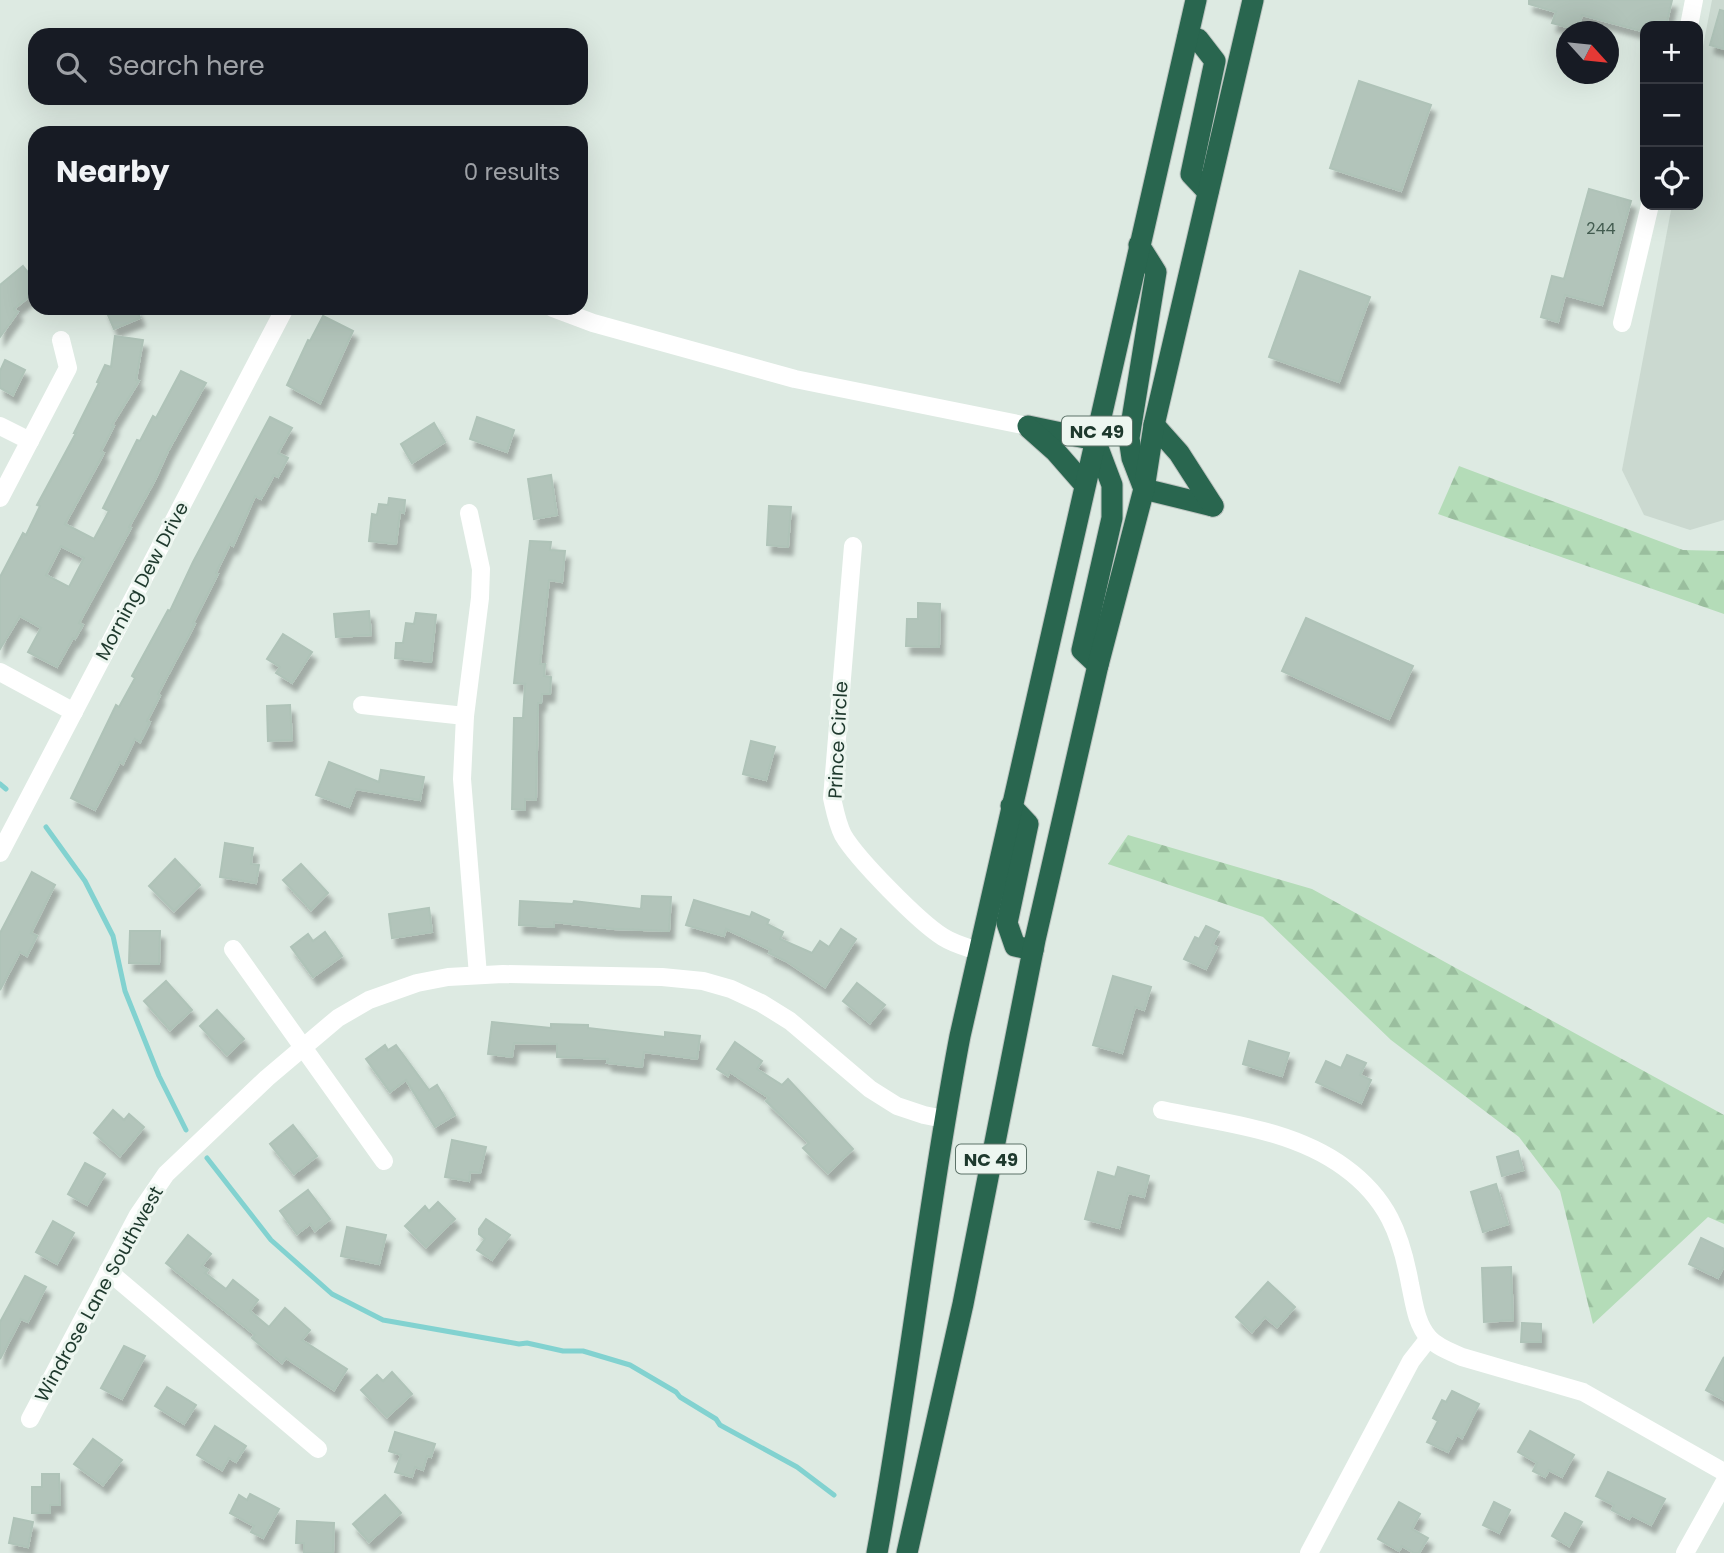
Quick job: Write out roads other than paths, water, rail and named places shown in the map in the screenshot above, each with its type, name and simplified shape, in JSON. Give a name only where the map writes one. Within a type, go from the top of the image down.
[{"type":"highway","name":"NC 49","points":[[877,1553],[944,1119],[978,951],[1196,0]]},
{"type":"highway","name":"NC 49","points":[[907,1553],[963,1304],[1032,950],[1098,665],[1143,489],[1154,425],[1253,0]]},
{"type":"highway","points":[[1188,37],[1198,39],[1215,61],[1191,174],[1208,192]]},
{"type":"highway","points":[[1139,245],[1156,272],[1129,439],[1132,458],[1143,489],[1213,506],[1179,453],[1154,425]]},
{"type":"highway","points":[[1028,426],[1095,440],[1112,485],[1111,518],[1082,650],[1098,665]]},
{"type":"highway","points":[[1028,426],[1084,484]]},
{"type":"highway","points":[[1011,806],[1028,824],[1007,923],[1015,946],[1032,950]]},
{"type":"street","points":[[1690,21],[1694,0]]},
{"type":"street","points":[[1622,323],[1649,210]]},
{"type":"street","name":"Morning Dew Drive","points":[[0,853],[281,315]]},
{"type":"street","points":[[572,315],[795,379],[1028,426]]},
{"type":"street","points":[[0,498],[68,368],[61,340]]},
{"type":"street","points":[[0,426],[30,441]]},
{"type":"street","points":[[469,513],[481,569],[480,598],[465,716],[462,779],[478,975]]},
{"type":"street","name":"Prince Circle","points":[[853,546],[832,798],[838,823],[863,860],[923,922],[960,946],[978,951]]},
{"type":"street","points":[[0,671],[74,712]]},
{"type":"street","points":[[362,705],[465,716]]},
{"type":"street","points":[[233,949],[384,1161]]},
{"type":"street","name":"Windrose Lane Southwest","points":[[30,1419],[138,1214],[166,1174],[267,1077],[338,1018],[369,1000],[417,983],[478,975],[662,977],[703,981],[731,989],[761,1003],[789,1021],[870,1089],[888,1100],[924,1115],[944,1119]]},
{"type":"street","points":[[1162,1110],[1280,1135],[1318,1150],[1352,1173],[1381,1204],[1395,1226],[1404,1252],[1417,1318],[1429,1338],[1462,1357],[1583,1392],[1724,1472]]},
{"type":"street","points":[[108,1271],[318,1449]]},
{"type":"street","points":[[1309,1553],[1412,1360],[1429,1338]]},
{"type":"street","points":[[1685,1553],[1724,1483]]},
{"type":"waterway","points":[[0,784],[6,789]]},
{"type":"waterway","points":[[46,827],[85,881],[113,936],[125,991],[159,1076],[186,1130]]},
{"type":"waterway","points":[[207,1158],[271,1240],[332,1294],[383,1320],[563,1351],[583,1351],[630,1365],[676,1392],[716,1419],[720,1425],[797,1467],[834,1495]]}]
